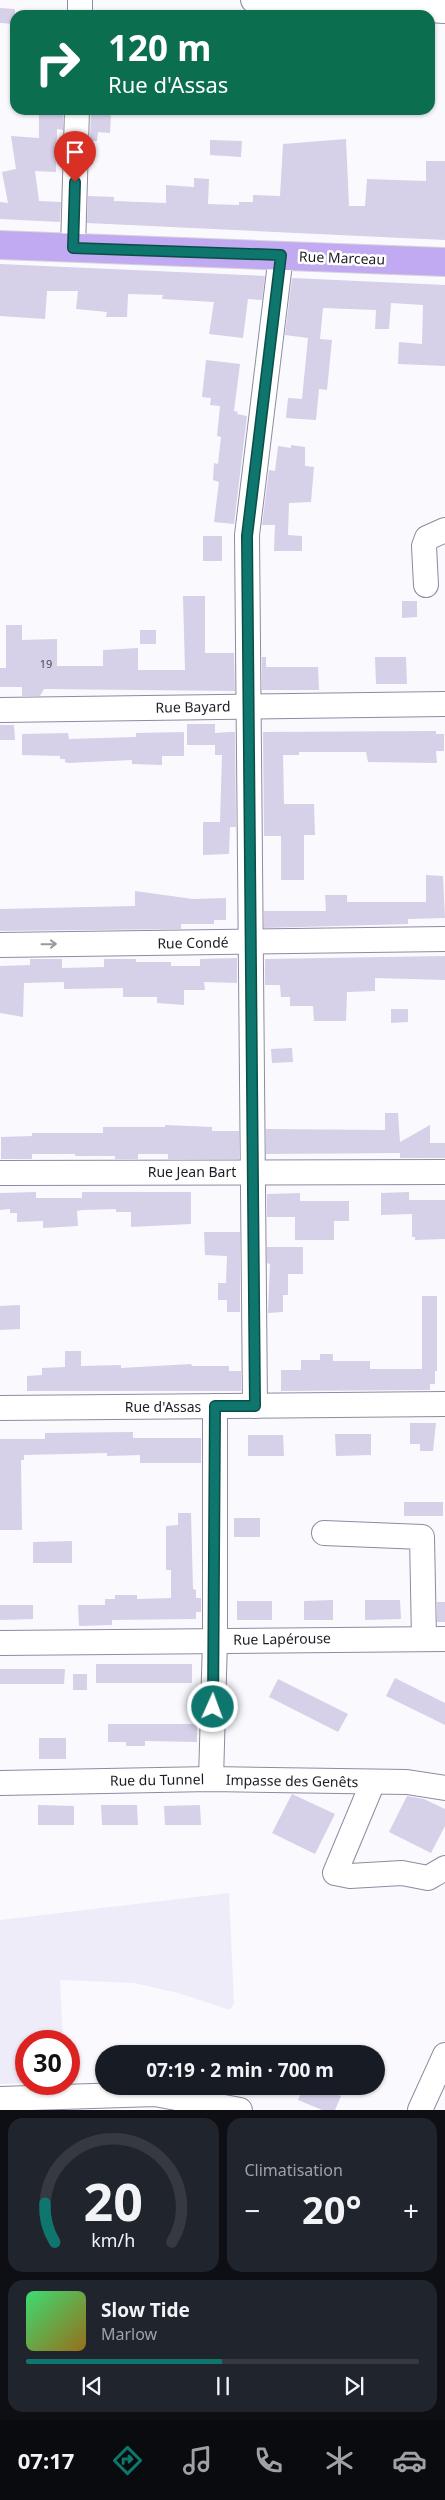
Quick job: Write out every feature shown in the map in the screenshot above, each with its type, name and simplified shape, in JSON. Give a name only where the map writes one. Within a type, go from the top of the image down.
[{"type":"main road","name":"Rue Marceau","points":[[0,245],[445,262]]},
{"type":"street","points":[[253,0],[413,10]]},
{"type":"street","points":[[73,248],[77,115]]},
{"type":"street","points":[[255,1406],[249,942],[247,536],[281,255]]},
{"type":"street","points":[[426,585],[424,546],[427,538],[445,530]]},
{"type":"street","name":"Rue Bayard","points":[[0,710],[445,704]]},
{"type":"street","name":"Rue Condé","points":[[0,945],[445,939]]},
{"type":"street","name":"Rue Jean Bart","points":[[0,1173],[445,1172]]},
{"type":"street","name":"Rue d'Assas","points":[[0,1408],[445,1404]]},
{"type":"street","name":"Rue du Tunnel","points":[[0,1783],[211,1780],[215,1640],[215,1406]]},
{"type":"street","points":[[324,1533],[422,1537],[434,1639]]},
{"type":"street","name":"Rue Lapérouse","points":[[0,1642],[434,1639]]},
{"type":"street","name":"Impasse des Genêts","points":[[211,1780],[407,1782],[445,1788]]},
{"type":"street","name":"Impasse des Genêts","points":[[373,1782],[335,1873],[350,1876],[402,1872],[428,1878],[445,1868]]},
{"type":"street","points":[[420,2110],[445,2055]]},
{"type":"street","points":[[0,2098],[155,2094],[240,2110]]},
{"type":"shaded area","points":[[229,1893],[234,2003],[230,2010],[178,1993],[134,1983],[60,1980],[62,2030],[15,2030],[15,2083],[0,2084],[0,1920]]},
{"type":"building","points":[[0,8],[15,9],[10,10],[10,24],[0,23]]},
{"type":"building","points":[[39,115],[63,115],[63,130],[57,129],[56,172],[35,171],[39,201],[61,202],[60,222],[0,219],[0,202],[8,203],[2,172],[16,169],[11,136],[39,138]]},
{"type":"building","points":[[91,115],[111,115],[110,133],[98,132],[97,141],[90,141]]},
{"type":"building","points":[[346,139],[349,206],[365,206],[367,179],[426,181],[426,161],[445,161],[445,240],[87,223],[88,196],[114,197],[114,201],[166,203],[166,185],[194,187],[194,178],[209,179],[208,204],[239,205],[239,202],[253,202],[253,195],[280,196],[283,144]]},
{"type":"building","points":[[210,140],[242,141],[241,157],[210,155]]},
{"type":"building","points":[[0,264],[265,276],[262,300],[248,299],[243,338],[209,334],[214,302],[162,299],[163,295],[128,294],[127,317],[106,317],[107,312],[76,309],[78,291],[47,291],[45,319],[0,316]]},
{"type":"building","points":[[292,278],[445,285],[445,366],[398,364],[399,342],[422,344],[423,305],[391,303],[389,329],[375,329],[376,310],[323,308],[320,339],[332,340],[327,390],[319,389],[316,420],[286,418],[288,398],[302,399],[308,338],[285,335]]},
{"type":"building","points":[[206,360],[240,364],[234,411],[238,412],[237,414],[247,416],[234,524],[214,522],[219,482],[213,480],[214,463],[218,464],[221,437],[217,436],[220,406],[210,405],[211,398],[202,397]]},
{"type":"building","points":[[291,445],[305,447],[305,466],[314,467],[311,502],[289,503],[288,535],[302,536],[302,551],[274,551],[275,525],[262,525],[269,470],[275,471],[278,446],[291,448]]},
{"type":"building","points":[[203,536],[222,536],[222,561],[203,561]]},
{"type":"building","points":[[183,596],[205,596],[205,653],[234,653],[235,691],[44,689],[40,696],[22,696],[22,687],[0,687],[0,668],[6,668],[6,625],[22,625],[22,640],[57,639],[57,666],[103,666],[103,650],[138,648],[138,670],[185,670]]},
{"type":"building","points":[[402,601],[417,601],[417,617],[402,618]]},
{"type":"building","points":[[140,630],[156,630],[156,644],[140,644]]},
{"type":"building","points":[[262,657],[266,657],[266,667],[318,667],[319,690],[262,690]]},
{"type":"building","points":[[375,657],[406,657],[407,684],[376,684]]},
{"type":"building","points":[[187,724],[215,724],[215,745],[187,745]]},
{"type":"building","points":[[0,725],[14,725],[15,740],[0,740]]},
{"type":"building","points":[[436,731],[436,734],[444,734],[444,751],[436,751],[437,763],[368,762],[366,752],[299,752],[299,755],[283,755],[284,804],[314,804],[315,835],[304,835],[304,880],[281,880],[281,836],[264,836],[263,732]]},
{"type":"building","points":[[184,732],[184,756],[162,756],[162,765],[132,764],[132,760],[68,763],[65,762],[65,759],[60,759],[60,756],[22,755],[22,734],[68,733],[69,739],[136,737],[136,733]]},
{"type":"building","points":[[235,732],[236,827],[230,827],[229,854],[203,855],[203,822],[220,822],[222,755],[215,755],[215,733]]},
{"type":"building","points":[[426,875],[443,876],[445,918],[408,919],[408,924],[264,928],[264,911],[326,911],[325,895],[347,895],[347,902],[426,902]]},
{"type":"building","points":[[135,891],[193,899],[226,898],[226,920],[214,920],[214,924],[181,924],[181,929],[0,931],[0,909],[135,906]]},
{"type":"building","points":[[445,956],[445,980],[375,978],[375,991],[347,992],[346,1021],[314,1021],[313,1006],[290,1006],[290,997],[281,997],[280,985],[265,985],[265,959]]},
{"type":"building","points":[[237,958],[237,983],[204,982],[205,990],[184,990],[184,1005],[157,1003],[157,997],[123,997],[123,988],[64,989],[64,982],[24,983],[23,1017],[0,1013],[0,966],[30,965],[30,959],[62,959],[62,968],[104,967],[104,959],[136,959],[136,962],[171,962],[171,966],[200,966],[200,959]]},
{"type":"building","points":[[391,1009],[408,1009],[408,1022],[391,1023]]},
{"type":"building","points":[[292,1048],[293,1062],[272,1063],[271,1049]]},
{"type":"building","points":[[385,1113],[398,1113],[400,1142],[430,1125],[430,1143],[445,1143],[445,1158],[400,1158],[400,1153],[266,1154],[266,1129],[385,1130]]},
{"type":"building","points":[[165,1125],[212,1127],[212,1131],[239,1131],[239,1159],[168,1159],[168,1154],[138,1154],[138,1159],[115,1159],[115,1156],[32,1154],[32,1159],[1,1159],[1,1137],[32,1136],[32,1133],[103,1133],[103,1127],[165,1127]]},
{"type":"building","points":[[36,1192],[36,1198],[82,1198],[82,1192],[191,1192],[191,1224],[131,1227],[131,1212],[116,1212],[116,1209],[77,1211],[78,1226],[43,1228],[43,1221],[17,1222],[17,1213],[10,1213],[10,1209],[0,1210],[0,1193]]},
{"type":"building","points":[[409,1192],[409,1200],[445,1200],[445,1239],[415,1240],[415,1237],[412,1237],[412,1214],[381,1215],[381,1193]]},
{"type":"building","points":[[300,1193],[300,1201],[349,1201],[349,1221],[334,1221],[334,1240],[295,1240],[295,1217],[267,1217],[267,1194]]},
{"type":"building","points":[[204,1232],[240,1232],[240,1312],[227,1312],[227,1300],[218,1300],[218,1283],[226,1283],[227,1256],[205,1255]]},
{"type":"building","points":[[267,1247],[303,1247],[303,1274],[288,1274],[288,1295],[283,1295],[283,1312],[268,1313],[270,1264],[267,1263]]},
{"type":"building","points":[[422,1296],[437,1296],[437,1371],[435,1371],[435,1384],[430,1384],[430,1390],[281,1391],[281,1370],[301,1370],[301,1360],[320,1360],[320,1354],[333,1354],[333,1361],[370,1361],[370,1369],[422,1369]]},
{"type":"building","points":[[20,1305],[20,1329],[0,1330],[0,1306]]},
{"type":"building","points":[[65,1351],[81,1351],[81,1366],[121,1365],[121,1368],[191,1364],[192,1366],[229,1366],[229,1371],[241,1371],[241,1391],[27,1391],[27,1376],[42,1375],[42,1368],[65,1367]]},
{"type":"building","points":[[410,1423],[436,1423],[433,1451],[420,1451],[420,1444],[410,1444]]},
{"type":"building","points":[[133,1432],[133,1438],[201,1438],[201,1463],[140,1463],[140,1455],[107,1456],[107,1453],[24,1455],[24,1460],[21,1460],[22,1530],[0,1530],[0,1439],[45,1439],[45,1433]]},
{"type":"building","points":[[335,1434],[371,1434],[371,1455],[336,1456]]},
{"type":"building","points":[[248,1435],[283,1435],[284,1456],[248,1456]]},
{"type":"building","points":[[404,1502],[443,1502],[443,1516],[404,1516]]},
{"type":"building","points":[[178,1513],[191,1513],[193,1589],[196,1590],[196,1598],[201,1598],[201,1612],[196,1612],[196,1619],[112,1620],[112,1625],[79,1626],[78,1605],[105,1605],[105,1599],[115,1599],[115,1595],[137,1595],[137,1599],[171,1598],[171,1570],[166,1570],[166,1526],[178,1525]]},
{"type":"building","points":[[234,1518],[260,1518],[260,1537],[234,1537]]},
{"type":"building","points":[[72,1541],[72,1563],[33,1563],[33,1542]]},
{"type":"building","points":[[333,1600],[333,1620],[304,1620],[304,1601]]},
{"type":"building","points":[[365,1600],[400,1600],[401,1619],[365,1620]]},
{"type":"building","points":[[237,1601],[272,1601],[272,1620],[237,1620]]},
{"type":"building","points":[[437,1602],[445,1602],[445,1622],[437,1622]]},
{"type":"building","points":[[0,1605],[33,1605],[33,1619],[0,1620]]},
{"type":"building","points":[[96,1664],[192,1664],[192,1683],[96,1683]]},
{"type":"building","points":[[0,1669],[65,1669],[64,1684],[0,1684]]},
{"type":"building","points":[[73,1674],[87,1674],[87,1690],[73,1690]]},
{"type":"building","points":[[395,1678],[445,1703],[445,1725],[386,1696]]},
{"type":"building","points":[[278,1679],[348,1714],[338,1732],[269,1697]]},
{"type":"building","points":[[108,1724],[197,1724],[197,1742],[145,1741],[145,1746],[126,1746],[126,1742],[108,1742]]},
{"type":"building","points":[[39,1738],[66,1738],[66,1759],[39,1759]]},
{"type":"building","points":[[292,1794],[335,1814],[315,1854],[272,1833]]},
{"type":"building","points":[[407,1796],[424,1799],[445,1809],[445,1826],[431,1853],[389,1832]]},
{"type":"building","points":[[38,1805],[74,1806],[74,1825],[38,1825]]},
{"type":"building","points":[[101,1805],[137,1805],[138,1825],[102,1825]]},
{"type":"building","points":[[200,1805],[201,1825],[165,1825],[164,1806]]},
{"type":"building","points":[[300,2095],[341,2096],[335,2110],[322,2110],[298,2100]]},
{"type":"route","points":[[75,182],[73,248],[281,255],[247,536],[249,942],[255,1406],[215,1406],[215,1640],[213,1707]]}]
